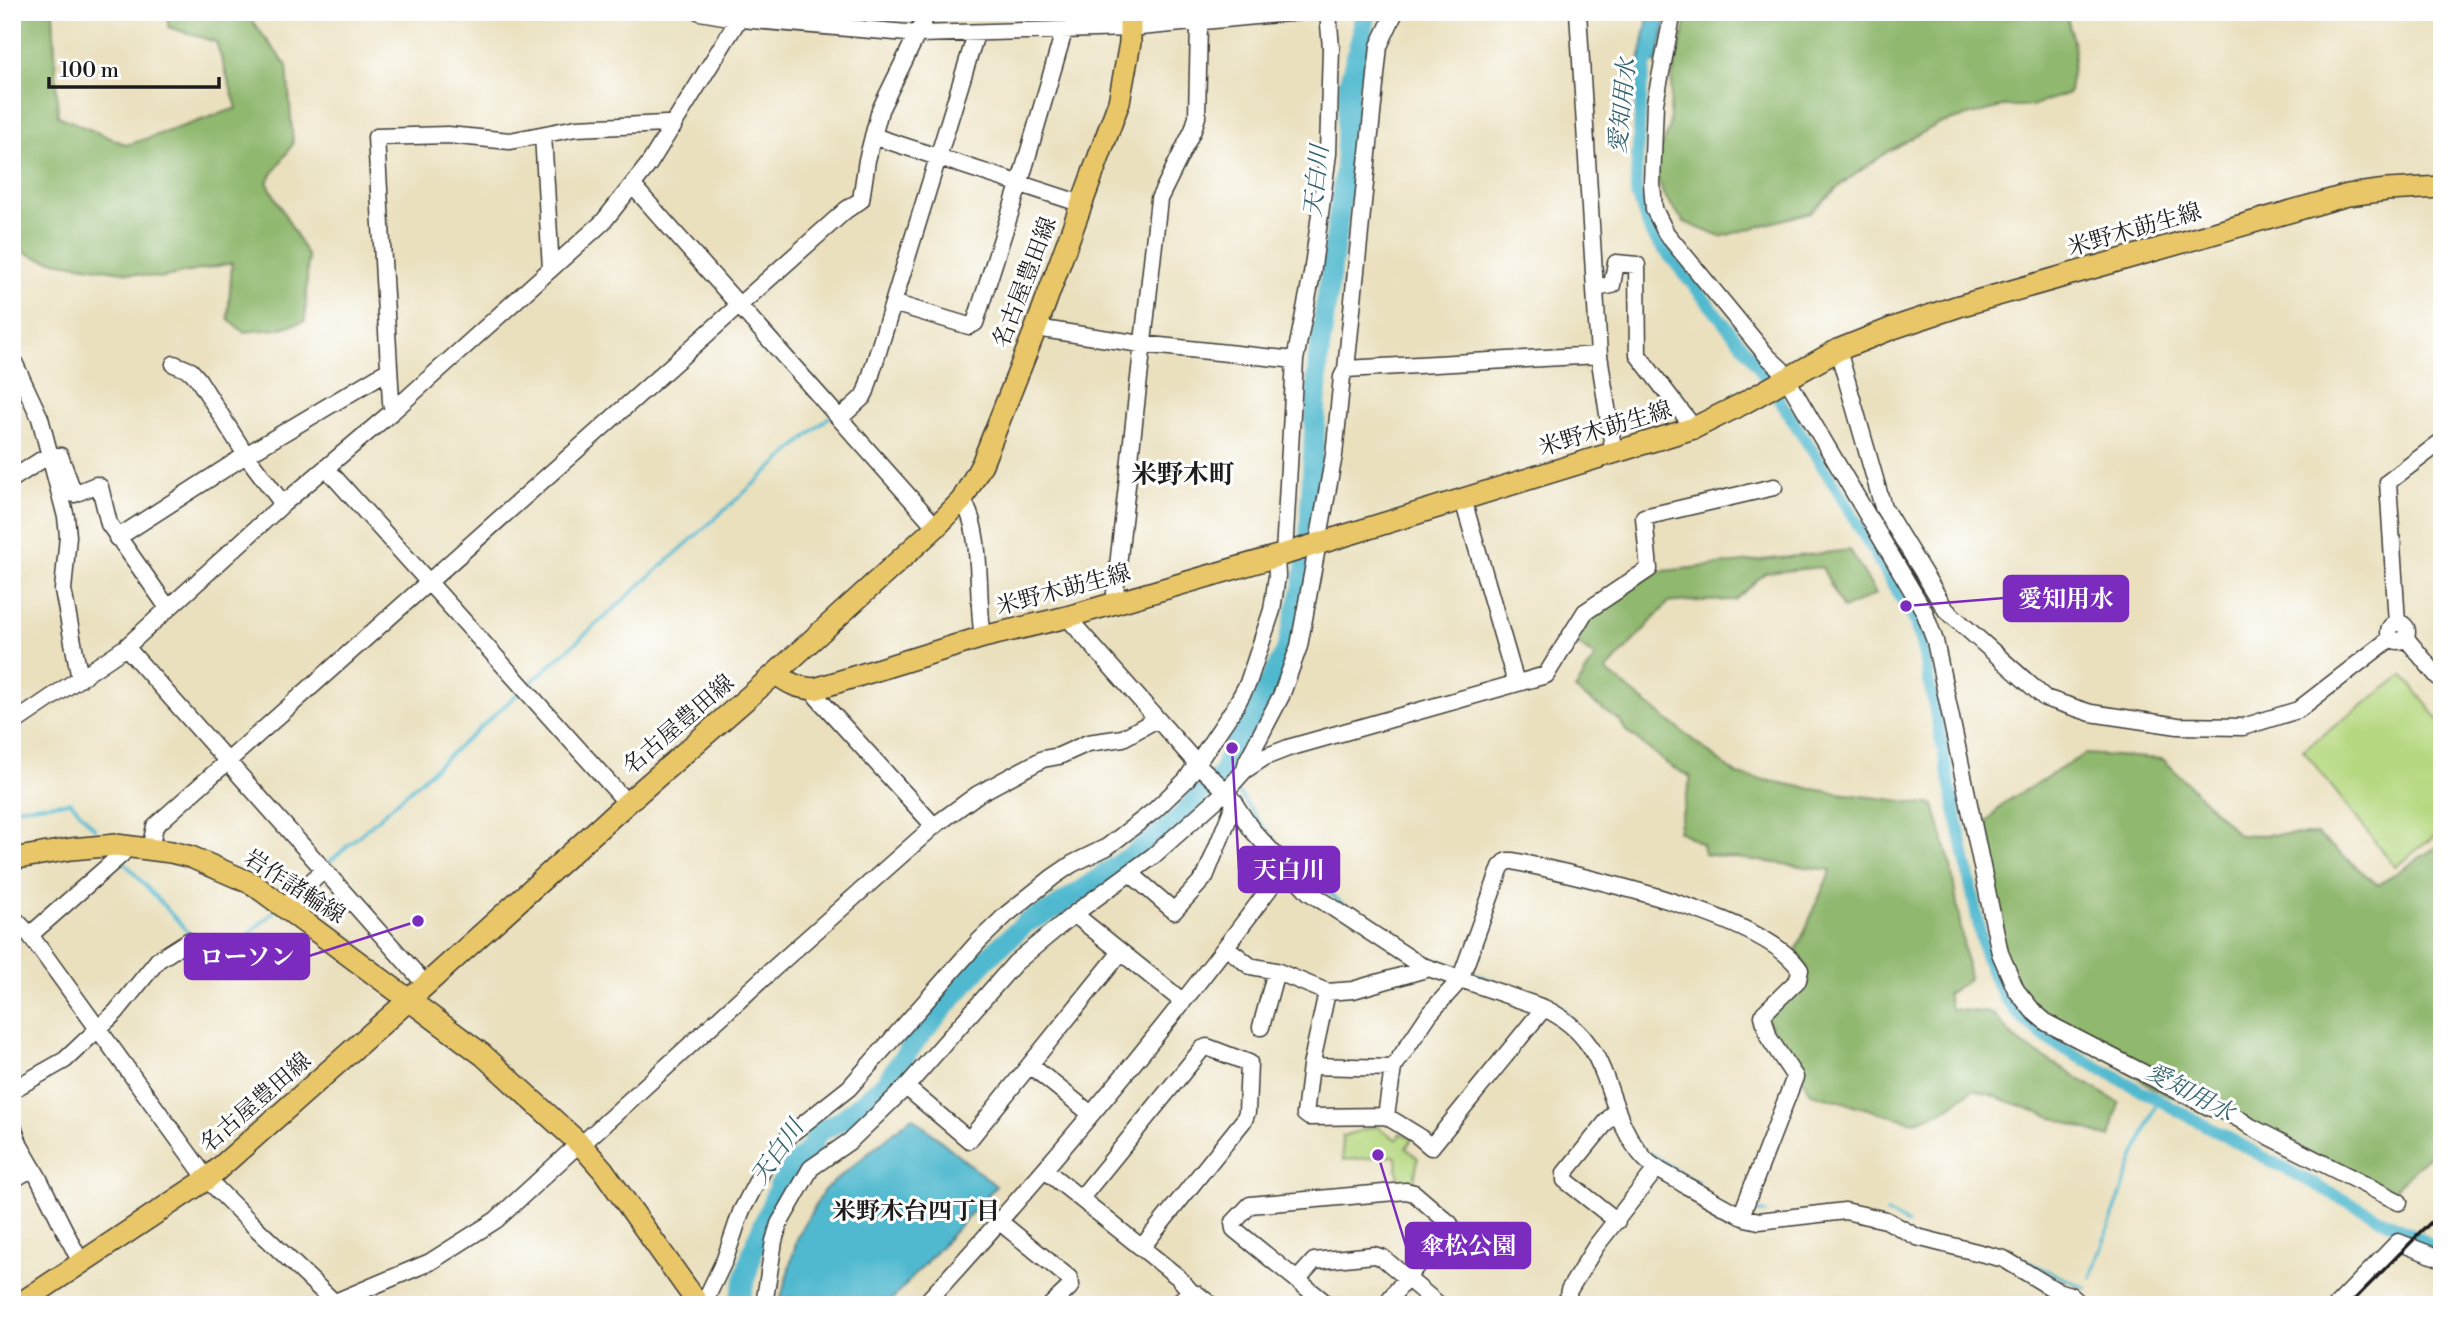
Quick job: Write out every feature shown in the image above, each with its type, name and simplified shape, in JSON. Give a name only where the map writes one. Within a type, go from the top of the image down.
[{"type":"main road","name":"名古屋豊田線","points":[[18,1305],[207,1178],[627,803],[776,674],[962,500],[982,464],[1036,328],[1119,102],[1130,43],[1130,20]]},
{"type":"main road","name":"米野木莇生線","points":[[815,689],[983,638],[1067,617],[1317,544],[1694,428],[1838,350],[1959,306],[2348,195],[2442,187]]},
{"type":"main road","points":[[776,674],[802,688],[815,689]]},
{"type":"main road","name":"岩作諸輪線","points":[[12,859],[89,846],[116,845],[191,857],[253,884],[483,1055],[603,1170],[701,1305]]},
{"type":"main road","name":"岩作諸輪線","points":[[576,1147],[683,1305]]},
{"type":"street","points":[[701,12],[919,34],[1064,31],[1130,20],[1199,23],[1299,12]]},
{"type":"street","points":[[150,849],[155,826],[846,210],[861,200],[867,160],[880,110],[928,12]]},
{"type":"street","points":[[701,1305],[725,1259],[741,1212],[766,1164],[792,1133],[849,1088],[988,932],[1053,877],[1072,864],[1107,848],[1178,790],[1198,765],[1248,683],[1272,610],[1283,554],[1295,360],[1312,274],[1328,154],[1331,48],[1328,12]]},
{"type":"street","points":[[1130,873],[1174,911],[1205,877],[1230,797],[1281,696],[1295,659],[1305,621],[1333,465],[1342,377],[1346,369],[1379,46],[1395,12]]},
{"type":"street","points":[[1578,12],[1599,355],[1614,454]]},
{"type":"street","points":[[1673,12],[1655,103],[1652,183],[1654,209],[1667,233],[1786,379],[1924,611],[1935,641],[2000,953],[2016,990],[2033,1011],[2056,1028],[2211,1108],[2241,1119],[2250,1127],[2399,1202]]},
{"type":"street","points":[[12,724],[126,647],[283,504],[393,411],[603,222],[633,186],[673,127],[742,15]]},
{"type":"street","points":[[1116,602],[1141,344],[1159,199],[1197,117],[1199,23]]},
{"type":"street","points":[[893,303],[972,326],[1020,182],[1064,31]]},
{"type":"street","points":[[840,418],[866,391],[976,34]]},
{"type":"street","points":[[393,411],[376,137],[448,135],[510,141],[576,128],[666,124],[673,127]]},
{"type":"street","points":[[543,135],[551,269]]},
{"type":"street","points":[[873,136],[1082,204]]},
{"type":"street","points":[[633,186],[936,527]]},
{"type":"street","points":[[1595,288],[1612,285],[1616,263],[1637,265],[1639,355],[1694,428]]},
{"type":"street","points":[[1036,328],[1141,344],[1295,360]]},
{"type":"street","points":[[1838,350],[1883,507],[1946,610],[2045,698],[2104,715],[2178,726],[2243,727],[2298,710],[2398,633]]},
{"type":"street","points":[[1346,369],[1599,355]]},
{"type":"street","points":[[12,358],[40,418],[66,517],[68,536],[63,590],[80,679]]},
{"type":"street","points":[[174,364],[191,370],[246,455],[283,504]]},
{"type":"street","points":[[117,538],[246,455],[389,370]]},
{"type":"street","points":[[2438,677],[2398,633],[2389,482],[2442,441]]},
{"type":"street","points":[[12,479],[49,455],[60,456],[74,494],[96,485],[100,487],[109,524],[168,608]]},
{"type":"street","points":[[327,469],[627,803]]},
{"type":"street","points":[[1245,770],[1265,757],[1288,748],[1546,675],[1585,611],[1649,569],[1644,517],[1774,488]]},
{"type":"street","points":[[962,500],[968,509],[977,554],[983,638]]},
{"type":"street","points":[[1464,500],[1516,683]]},
{"type":"street","points":[[1067,617],[1198,765],[1230,797],[1251,830],[1309,892],[1420,965],[1544,1008],[1566,1022],[1595,1051],[1630,1139],[1646,1161],[1741,1216],[1759,1222],[1845,1211],[1886,1220],[1917,1237],[2004,1259],[2057,1291],[2070,1295],[2081,1305]]},
{"type":"street","points":[[126,647],[418,976]]},
{"type":"street","points":[[815,689],[817,697],[934,826]]},
{"type":"street","points":[[12,916],[30,935],[207,1178],[333,1304],[430,1262],[496,1220],[934,826],[978,794],[1043,759],[1059,756],[1088,743],[1123,738],[1157,719]]},
{"type":"street","points":[[764,1305],[779,1224],[806,1175],[819,1160],[850,1141],[905,1087],[1015,963],[1074,914],[1230,797]]},
{"type":"street","points":[[30,935],[122,854]]},
{"type":"street","points":[[1386,1116],[1393,1068],[1430,1013],[1460,980],[1501,867],[1507,861],[1647,893],[1709,915],[1774,945],[1797,965],[1800,974],[1763,1013],[1769,1038],[1795,1077],[1741,1216]]},
{"type":"street","points":[[925,1305],[1045,1170],[1226,947],[1285,867]]},
{"type":"street","points":[[285,906],[324,870]]},
{"type":"street","points":[[1074,914],[1182,1001]]},
{"type":"street","points":[[12,1090],[65,1060],[99,1029],[158,960],[188,942]]},
{"type":"street","points":[[1226,947],[1250,966],[1276,971],[1327,992],[1353,990],[1429,968]]},
{"type":"street","points":[[905,1087],[969,1140],[1121,953]]},
{"type":"street","points":[[1261,1027],[1276,971]]},
{"type":"street","points":[[1327,992],[1311,1066],[1305,1114],[1309,1117],[1386,1116],[1431,1147],[1544,1008]]},
{"type":"street","points":[[1081,1198],[1202,1049],[1207,1047],[1245,1060],[1250,1069],[1244,1120],[1142,1247]]},
{"type":"street","points":[[1030,1065],[1091,1114]]},
{"type":"street","points":[[1311,1066],[1393,1068]]},
{"type":"street","points":[[1617,1109],[1565,1173],[1565,1180],[1617,1220]]},
{"type":"street","points":[[12,1124],[20,1146],[81,1263]]},
{"type":"street","points":[[12,1180],[33,1168]]},
{"type":"street","points":[[1566,1305],[1569,1290],[1596,1246],[1657,1168]]},
{"type":"street","points":[[1045,1170],[1178,1277],[1192,1293]]},
{"type":"street","points":[[1328,1305],[1232,1227],[1247,1207],[1406,1191],[1414,1193],[1450,1224],[1385,1305]]},
{"type":"street","points":[[707,1283],[733,1220],[741,1212]]},
{"type":"street","points":[[1000,1222],[1071,1282],[1069,1288],[1051,1305]]},
{"type":"street","points":[[2336,1305],[2398,1242],[2442,1259]]},
{"type":"street","points":[[1297,1280],[1314,1261],[1374,1255],[1383,1258],[1439,1305]]},
{"type":"street","points":[[1174,1305],[1192,1293],[1198,1294],[1211,1305]]},
{"type":"green space","points":[[12,12],[53,12],[58,116],[127,145],[237,108],[216,42],[168,27],[168,12],[245,12],[287,66],[293,144],[267,182],[308,257],[305,321],[278,329],[243,332],[228,318],[232,263],[160,278],[42,259],[12,248]]},
{"type":"green space","points":[[1689,12],[2066,12],[2075,50],[2069,93],[2032,106],[2005,106],[1938,124],[1890,150],[1843,183],[1811,212],[1720,237],[1684,222],[1663,194],[1654,165],[1669,129],[1672,77]]},
{"type":"green space","points":[[1850,550],[1876,594],[1843,609],[1822,567],[1765,573],[1735,600],[1669,602],[1606,671],[1737,775],[1830,792],[1934,805],[1951,867],[1969,979],[1947,994],[1951,1009],[1992,1013],[2017,1041],[2119,1103],[2110,1138],[1974,1089],[1941,1112],[1913,1122],[1811,1093],[1764,1016],[1807,967],[1796,951],[1831,870],[1704,854],[1702,844],[1678,831],[1691,777],[1670,766],[1626,731],[1620,721],[1575,690],[1595,657],[1575,642],[1592,617],[1655,572]]},
{"type":"green space","points":[[2403,675],[2442,724],[2442,830],[2395,867],[2303,750]]},
{"type":"green space","points":[[2085,754],[2163,759],[2239,835],[2317,834],[2378,885],[2442,843],[2442,1143],[2393,1190],[2155,1089],[2023,998],[2000,949],[1982,827],[2004,803]]},
{"type":"green space","points":[[1376,1126],[1397,1140],[1400,1133],[1413,1138],[1406,1148],[1418,1158],[1414,1182],[1399,1183],[1394,1156],[1343,1160],[1342,1136]]},
{"type":"water","points":[[1649,12],[1668,12],[1657,63],[1639,64]]},
{"type":"water","points":[[912,1117],[996,1186],[887,1305],[779,1305],[798,1236],[824,1190]]},
{"type":"waterway","name":"天白川","points":[[738,1305],[753,1250],[779,1187],[793,1166],[811,1148],[817,1133],[842,1120],[886,1083],[915,1041],[986,959],[1027,922],[1054,909],[1133,855],[1180,818],[1207,785],[1222,776],[1232,748],[1286,652],[1303,587],[1309,544],[1318,360],[1345,173],[1349,84],[1365,12]]},
{"type":"waterway","name":"愛知用水","points":[[1649,50],[1642,85],[1636,194],[1651,234],[1751,356],[1837,489],[1915,623],[1984,952],[2002,994],[2018,1014],[2053,1043],[2323,1189],[2433,1245]]},
{"type":"waterway","points":[[527,686],[829,417]]},
{"type":"waterway","points":[[326,865],[521,691]]},
{"type":"waterway","points":[[1235,788],[1296,866],[1349,909]]},
{"type":"waterway","points":[[12,808],[71,802],[95,829]]},
{"type":"waterway","points":[[124,862],[216,963],[276,910]]},
{"type":"waterway","points":[[1385,932],[1427,958],[1459,969]]},
{"type":"waterway","points":[[1466,971],[1554,1002],[1568,1014]]},
{"type":"waterway","points":[[2091,1277],[2133,1160],[2158,1100]]},
{"type":"waterway","points":[[1649,1153],[1699,1184]]},
{"type":"waterway","points":[[1749,1210],[1766,1213]]},
{"type":"waterway","points":[[1887,1213],[1908,1224]]},
{"type":"waterway","points":[[2006,1252],[2086,1288]]},
{"type":"railway","points":[[2349,1305],[2442,1211]]},
{"type":"place","name":"愛知用水","points":[[1906,606]]},
{"type":"place","name":"天白川","points":[[1232,748]]},
{"type":"place","name":"ローソン","points":[[418,921]]},
{"type":"place","name":"傘松公園","points":[[1378,1155]]},
{"type":"district","name":"米野木町","points":[[1183,474]]},
{"type":"district","name":"米野木台四丁目","points":[[916,1211]]}]
